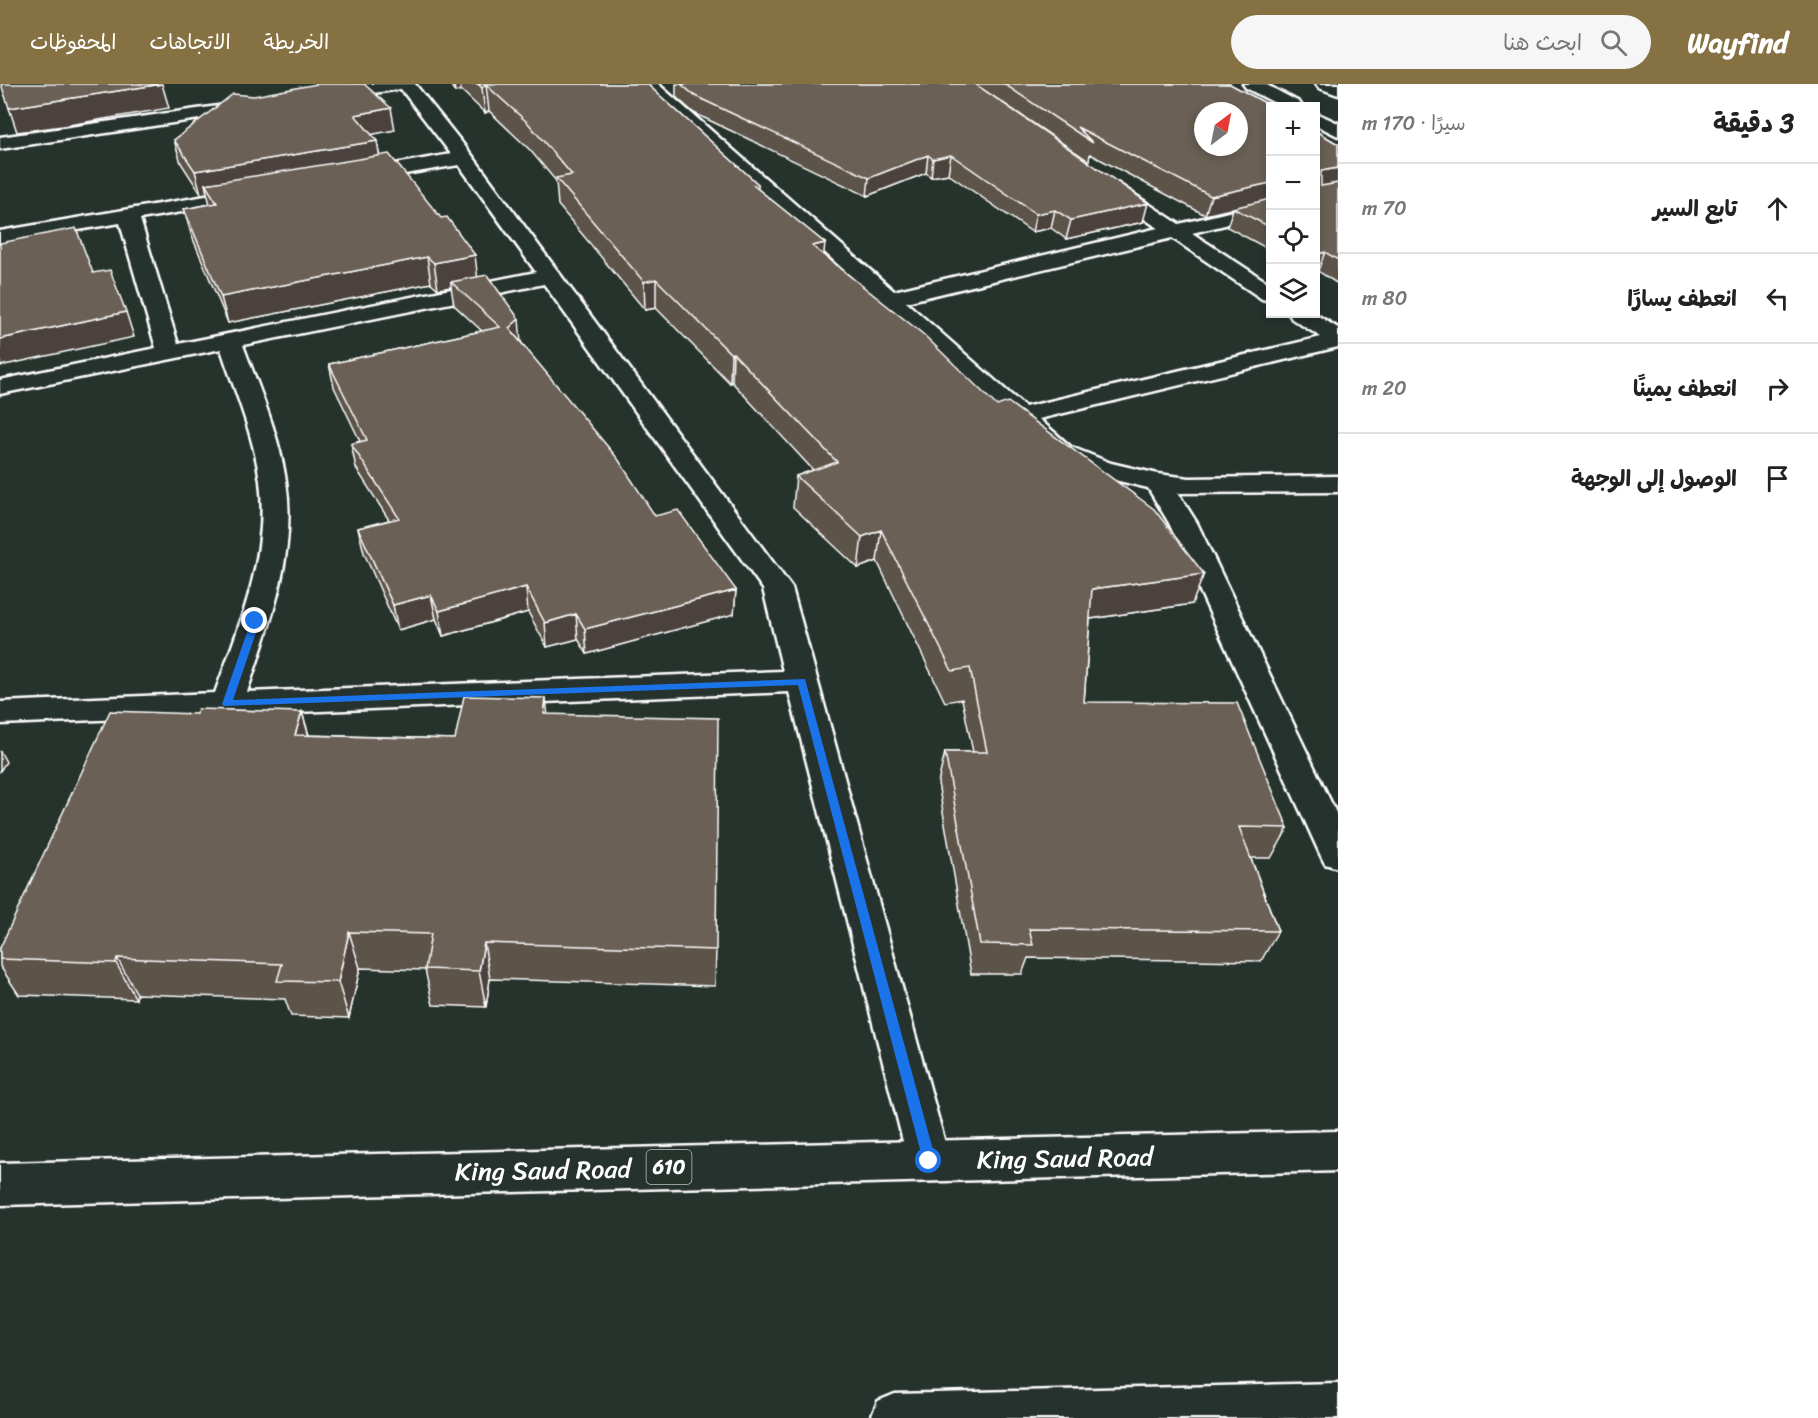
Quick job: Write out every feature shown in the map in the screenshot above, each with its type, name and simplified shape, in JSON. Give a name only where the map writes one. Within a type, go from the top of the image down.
[{"type":"street","points":[[303,98],[398,84]]},
{"type":"street","points":[[406,84],[464,158],[777,588],[929,1161]]},
{"type":"street","points":[[648,84],[1062,453],[1103,470],[1189,486],[1338,484]]},
{"type":"street","points":[[1252,84],[1286,102]]},
{"type":"street","points":[[1325,84],[1338,90]]},
{"type":"street","points":[[0,143],[267,104]]},
{"type":"street","points":[[1320,120],[1338,130]]},
{"type":"street","points":[[336,180],[464,158]]},
{"type":"street","points":[[1096,178],[1266,291]]},
{"type":"street","points":[[0,237],[267,192]]},
{"type":"street","points":[[889,299],[1266,209]]},
{"type":"street","points":[[128,215],[169,353]]},
{"type":"street","points":[[0,387],[550,276]]},
{"type":"street","points":[[1306,318],[1338,339]]},
{"type":"street","points":[[1020,416],[1338,339]]},
{"type":"street","points":[[227,704],[255,621],[274,545],[275,525],[273,479],[230,341]]},
{"type":"street","points":[[1158,482],[1183,523],[1338,854]]},
{"type":"street","points":[[0,713],[802,681]]},
{"type":"street","name":"King Saud Road","points":[[0,1184],[1338,1151]]},
{"type":"street","points":[[895,1418],[1338,1407]]},
{"type":"building","points":[[1,84],[162,84],[9,108]]},
{"type":"building","points":[[317,84],[364,84],[391,108],[355,115],[377,141],[195,171],[174,140],[233,94],[254,96]]},
{"type":"building","points":[[478,84],[647,84],[758,184],[753,185],[825,243],[812,246],[923,334],[997,406],[1008,402],[1154,509],[1204,574],[1092,589],[1084,702],[1237,703],[1288,828],[1239,827],[1278,931],[1029,929],[1033,945],[980,944],[945,752],[987,752],[970,668],[952,671],[881,530],[862,537],[796,476],[837,462],[733,353],[731,354],[656,279],[644,282],[556,178],[572,175],[528,123],[486,85],[482,88]]},
{"type":"building","points":[[681,84],[975,84],[1148,203],[1071,220],[1055,210],[1036,214],[951,155],[933,159],[928,155],[869,178],[695,96]]},
{"type":"building","points":[[1004,84],[1230,84],[1266,103],[1266,184],[1211,196],[1077,127],[1093,143]]},
{"type":"building","points":[[1320,133],[1338,144],[1338,168],[1321,171],[1321,186],[1338,183],[1338,260],[1325,252],[1321,253]]},
{"type":"building","points":[[389,154],[441,218],[447,217],[475,255],[434,263],[427,257],[221,297],[184,209],[217,203],[205,184]]},
{"type":"building","points":[[1266,200],[1266,225],[1233,208]]},
{"type":"building","points":[[76,228],[93,273],[110,270],[126,312],[0,339],[0,243]]},
{"type":"building","points":[[487,275],[519,319],[509,328],[618,459],[655,516],[678,510],[736,590],[585,629],[576,614],[545,623],[526,587],[439,611],[431,595],[393,605],[358,528],[399,518],[351,444],[367,440],[329,364],[500,327],[451,282]]},
{"type":"building","points":[[464,696],[546,698],[544,714],[718,718],[716,950],[484,943],[479,971],[425,969],[431,934],[349,932],[338,982],[277,981],[282,964],[117,958],[116,963],[0,959],[0,948],[110,711],[196,714],[198,709],[302,712],[295,735],[455,739]]},
{"type":"route","points":[[255,621],[227,704],[802,681],[929,1161]]}]
